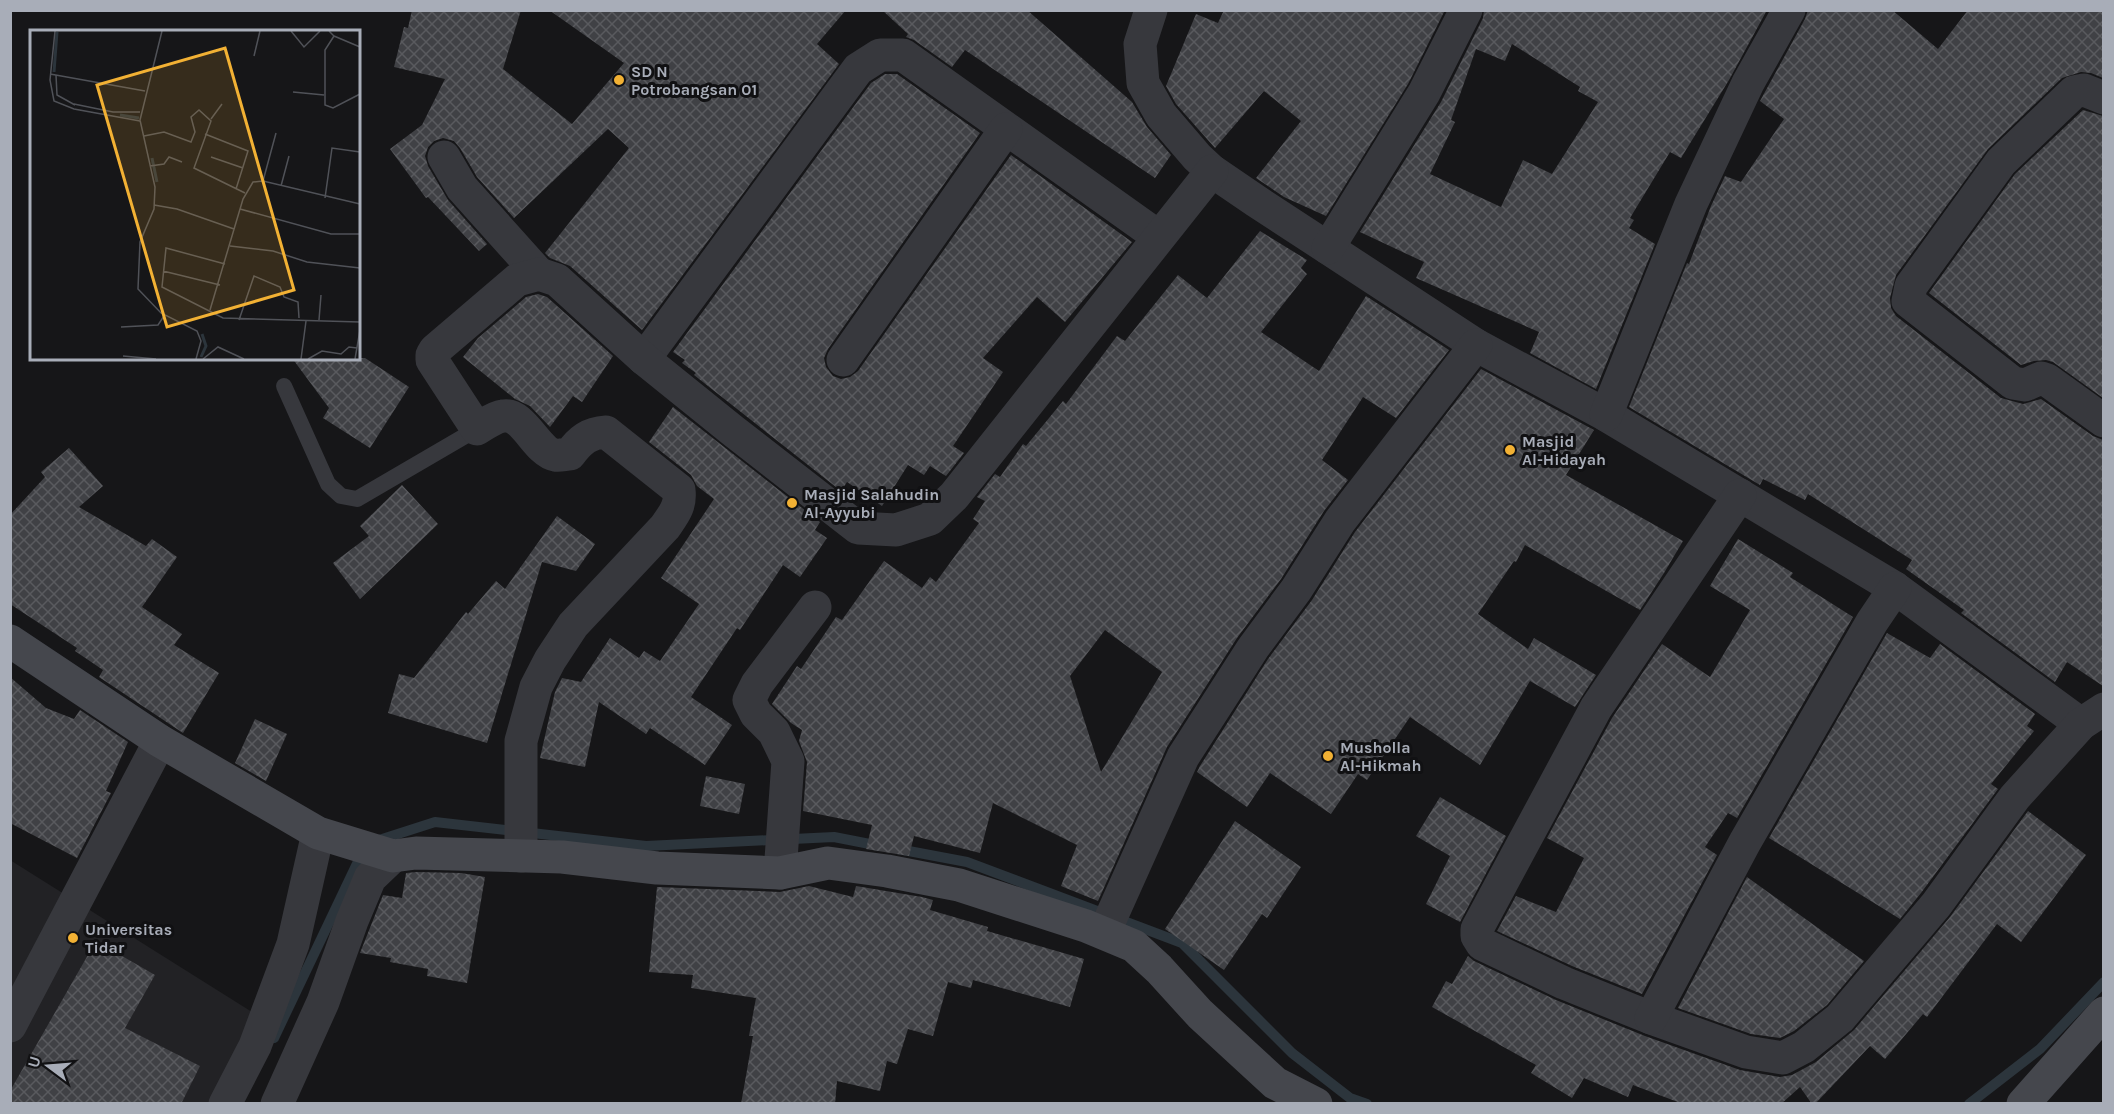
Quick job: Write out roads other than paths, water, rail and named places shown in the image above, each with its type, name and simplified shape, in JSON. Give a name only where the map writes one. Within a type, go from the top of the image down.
[{"type":"main road","points":[[10,642],[160,741],[324,835],[387,854],[521,851],[657,868],[828,863],[959,885],[1106,929],[1134,946],[1159,969],[1200,1014],[1275,1083],[1316,1104]]},
{"type":"main road","points":[[2023,1104],[2103,1013]]},
{"type":"street","points":[[1151,10],[1140,44],[1143,84],[1161,115],[1212,171],[1476,345],[1606,415],[1740,495],[1895,588],[2092,716],[2015,797],[1936,905],[1840,1018],[1804,1047],[1783,1058],[1746,1052],[1651,1018],[1564,983],[1482,944],[1477,936],[1477,929],[1596,708],[1740,495]]},
{"type":"street","points":[[1328,248],[1424,93],[1466,10]]},
{"type":"street","points":[[1606,415],[1691,204],[1748,83],[1790,10]]},
{"type":"street","points":[[644,359],[858,69],[880,55],[903,55],[1159,237]]},
{"type":"street","points":[[2103,98],[2084,90],[2074,92],[2001,162],[1911,286],[1908,301],[2013,383],[2025,385],[2042,378],[2047,380],[2103,421]]},
{"type":"street","points":[[843,360],[1006,129]]},
{"type":"street","points":[[444,157],[462,188],[539,274],[557,280],[644,359],[858,528],[896,530],[930,519],[954,496],[1212,171]]},
{"type":"street","points":[[521,851],[521,741],[536,687],[550,660],[573,625],[665,527],[681,502],[679,490],[606,432],[594,433],[580,441],[570,454],[556,456],[546,452],[518,421],[510,417],[503,416],[477,429],[432,360],[432,355],[517,280],[539,274]]},
{"type":"street","points":[[1106,929],[1183,757],[1253,648],[1296,590],[1340,521],[1476,345]]},
{"type":"street","points":[[1651,1018],[1744,842],[1872,622],[1895,588]]},
{"type":"street","points":[[780,863],[788,760],[774,732],[756,714],[749,700],[757,684],[815,607]]},
{"type":"street","points":[[10,1026],[160,741]]},
{"type":"street","points":[[225,1104],[255,1046],[293,944],[324,835]]},
{"type":"street","points":[[277,1104],[323,1002],[370,878],[387,854]]},
{"type":"lane","points":[[284,386],[328,484],[341,496],[357,499],[477,429]]},
{"type":"waterway","points":[[376,841],[435,822],[646,846],[834,837],[880,846]]},
{"type":"waterway","points":[[274,1038],[364,849]]},
{"type":"waterway","points":[[898,849],[967,862],[1182,943],[1292,1053],[1350,1098],[1367,1104]]},
{"type":"waterway","points":[[1969,1104],[2040,1049],[2104,982]]},
{"type":"place","name":"SD N Potrobangsan 01","points":[[619,80]]},
{"type":"place","name":"Masjid Al-Hidayah","points":[[1510,450]]},
{"type":"place","name":"Masjid Salahudin Al-Ayyubi","points":[[792,503]]},
{"type":"place","name":"Musholla Al-Hikmah","points":[[1328,756]]},
{"type":"place","name":"Universitas Tidar","points":[[73,938]]}]
